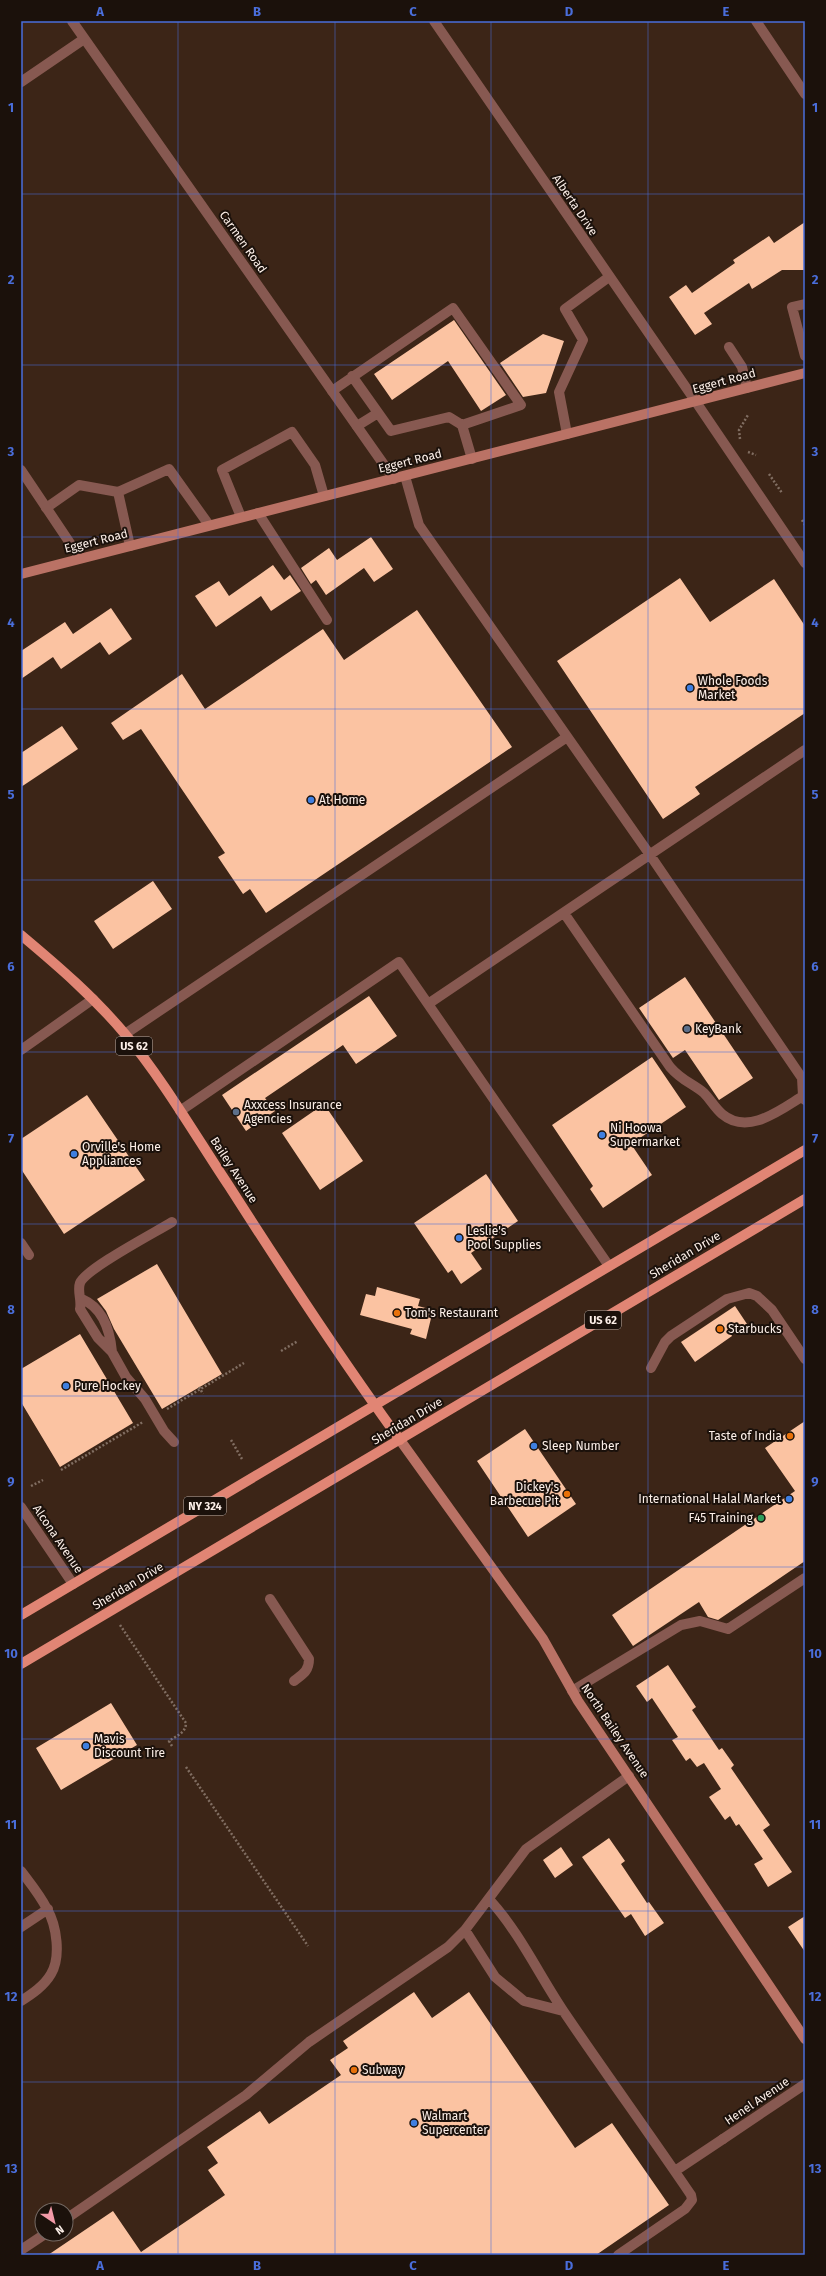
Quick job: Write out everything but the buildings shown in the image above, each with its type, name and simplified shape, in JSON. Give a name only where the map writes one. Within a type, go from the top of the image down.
[{"type":"main road","name":"Bailey Avenue","points":[[21,935],[70,976],[124,1034],[180,1111],[375,1405],[400,1440]]},
{"type":"main road","points":[[375,1405],[805,1150]]},
{"type":"main road","name":"Sheridan Drive","points":[[21,1664],[805,1199]]},
{"type":"main road","name":"NY 324","points":[[21,1615],[375,1405]]},
{"type":"street","name":"Carmen Road","points":[[72,21],[394,478]]},
{"type":"street","name":"Alberta Drive","points":[[434,21],[805,563]]},
{"type":"street","points":[[756,21],[805,94]]},
{"type":"street","points":[[21,82],[84,39]]},
{"type":"street","points":[[567,434],[559,392],[583,340],[565,309],[609,277]]},
{"type":"street","points":[[805,304],[792,307],[805,356]]},
{"type":"street","points":[[332,390],[453,308],[521,404],[462,425]]},
{"type":"street","points":[[729,347],[742,367],[747,388]]},
{"type":"street","name":"Eggert Road","points":[[21,574],[805,373]]},
{"type":"street","points":[[352,376],[391,431],[448,417],[462,425],[472,459]]},
{"type":"street","points":[[357,426],[378,413]]},
{"type":"street","points":[[241,517],[222,470],[292,432],[315,465],[324,496]]},
{"type":"street","points":[[46,508],[78,485],[118,492],[169,469],[210,525]]},
{"type":"street","points":[[21,470],[80,558]]},
{"type":"street","points":[[405,476],[419,525],[650,855],[802,1078],[804,1098],[767,1118],[753,1122],[731,1120],[721,1114],[703,1092],[680,1078],[670,1067],[564,913]]},
{"type":"street","points":[[118,492],[130,546]]},
{"type":"street","points":[[258,513],[327,620]]},
{"type":"street","points":[[124,1034],[567,737]]},
{"type":"street","points":[[428,1004],[805,750]]},
{"type":"street","points":[[180,1111],[398,962],[609,1266]]},
{"type":"street","points":[[21,1050],[93,999]]},
{"type":"street","points":[[172,1222],[85,1275],[80,1282],[79,1291],[82,1299],[80,1309],[98,1338],[112,1352],[126,1377],[145,1399],[164,1430],[174,1442]]},
{"type":"street","points":[[21,1243],[29,1255]]},
{"type":"street","points":[[651,1368],[665,1342],[671,1336],[727,1299],[749,1293],[757,1296],[772,1310],[805,1359]]},
{"type":"street","points":[[82,1299],[92,1303],[110,1331],[112,1352]]},
{"type":"street","name":"North Bailey Avenue","points":[[400,1440],[543,1639],[572,1691],[805,2039]]},
{"type":"street","name":"Alcona Avenue","points":[[21,1507],[73,1584]]},
{"type":"street","points":[[572,1691],[681,1624],[700,1621],[728,1629],[805,1578]]},
{"type":"street","points":[[270,1599],[309,1659],[309,1667],[305,1673],[294,1680]]},
{"type":"street","points":[[74,2213],[246,2094],[309,2042],[448,1947],[465,1930],[526,1848],[629,1776]]},
{"type":"street","points":[[21,1871],[48,1909],[55,1931],[56,1953],[51,1974],[37,1990],[21,2001]]},
{"type":"street","points":[[489,1899],[532,1957],[563,2011],[691,2195],[690,2204],[618,2255]]},
{"type":"street","points":[[21,1927],[48,1909]]},
{"type":"street","points":[[465,1930],[495,1977],[524,2001],[563,2011]]},
{"type":"street","name":"Henel Avenue","points":[[675,2171],[805,2084]]},
{"type":"street","points":[[21,2250],[34,2241]]},
{"type":"path","points":[[742,443],[739,438],[739,430],[748,415]]},
{"type":"path","points":[[746,448],[749,453],[754,453],[756,456]]},
{"type":"path","points":[[769,474],[782,493]]},
{"type":"path","points":[[802,520],[805,525]]},
{"type":"path","points":[[281,1351],[298,1341]]},
{"type":"path","points":[[162,1412],[199,1388],[244,1363]]},
{"type":"path","points":[[199,1388],[203,1394]]},
{"type":"path","points":[[61,1470],[147,1419]]},
{"type":"path","points":[[231,1440],[242,1459]]},
{"type":"path","points":[[31,1486],[43,1480]]},
{"type":"path","points":[[120,1625],[186,1722],[186,1728],[183,1732],[169,1741],[172,1746]]},
{"type":"path","points":[[186,1767],[308,1946]]},
{"type":"place","name":"Whole Foods Market","points":[[690,688]]},
{"type":"place","name":"At Home","points":[[311,800]]},
{"type":"place","name":"KeyBank","points":[[687,1029]]},
{"type":"place","name":"Axxcess Insurance Agencies","points":[[236,1112]]},
{"type":"place","name":"Ni Hoowa Supermarket","points":[[602,1135]]},
{"type":"place","name":"Orville's Home Appliances","points":[[74,1154]]},
{"type":"place","name":"Leslie's Pool Supplies","points":[[459,1238]]},
{"type":"place","name":"Tom's Restaurant","points":[[397,1313]]},
{"type":"place","name":"Starbucks","points":[[720,1329]]},
{"type":"place","name":"Pure Hockey","points":[[66,1386]]},
{"type":"place","name":"Taste of India","points":[[790,1436]]},
{"type":"place","name":"Sleep Number","points":[[534,1446]]},
{"type":"place","name":"Dickey's Barbecue Pit","points":[[567,1494]]},
{"type":"place","name":"International Halal Market","points":[[789,1499]]},
{"type":"place","name":"F45 Training","points":[[761,1518]]},
{"type":"place","name":"Mavis Discount Tire","points":[[86,1746]]},
{"type":"place","name":"Subway","points":[[354,2070]]},
{"type":"place","name":"Walmart Supercenter","points":[[414,2123]]}]
